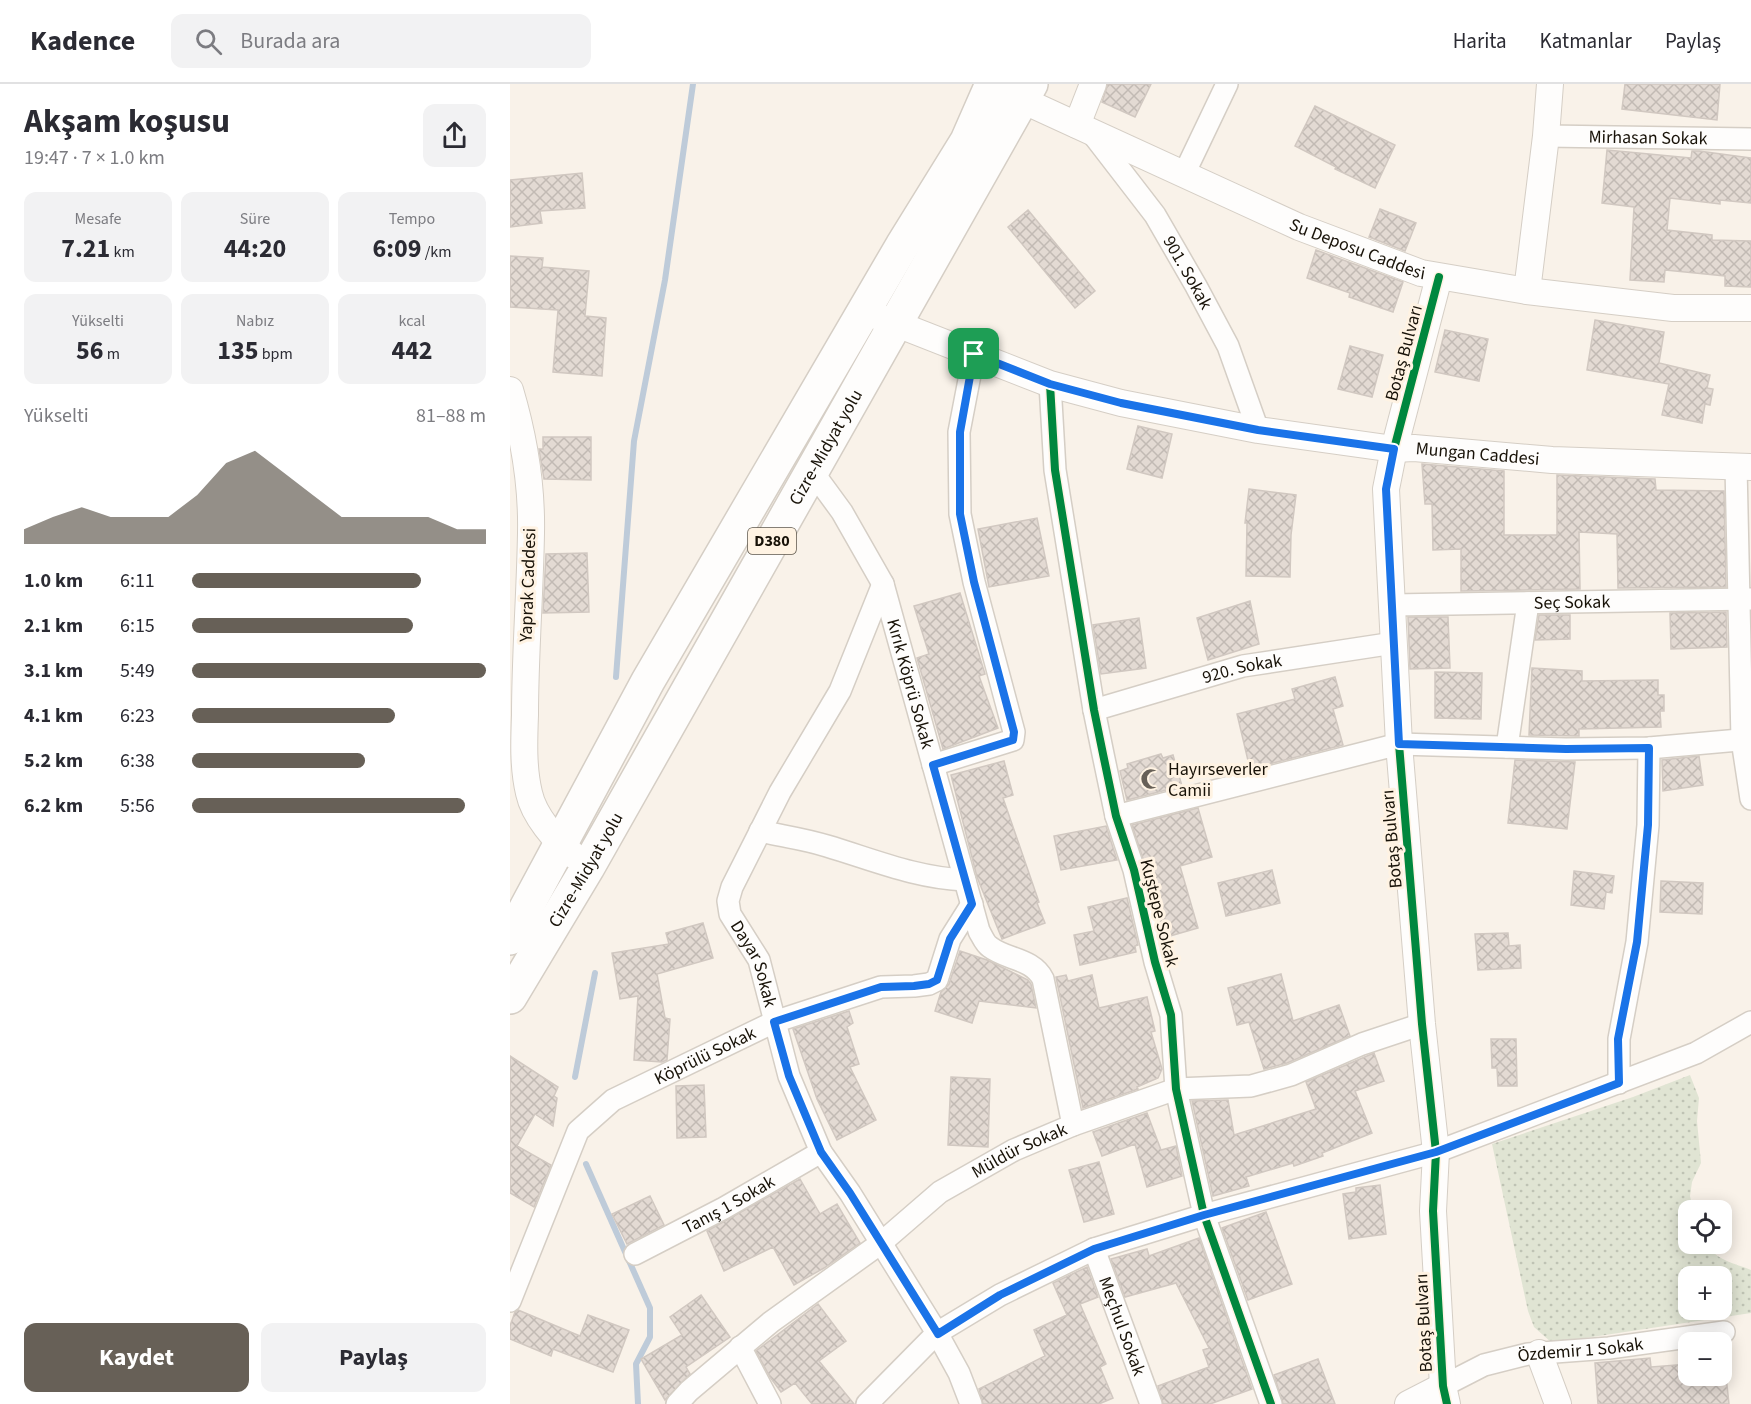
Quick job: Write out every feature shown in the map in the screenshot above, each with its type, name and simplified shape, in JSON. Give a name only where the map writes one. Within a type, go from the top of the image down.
[{"type":"highway","name":"Cizre-Midyat yolu","points":[[513,926],[561,845],[648,681],[865,310],[967,141],[991,87]]},
{"type":"highway","name":"Cizre-Midyat yolu","points":[[510,997],[588,867],[1026,92]]},
{"type":"street","points":[[1084,129],[1093,84]]},
{"type":"street","points":[[1184,174],[1227,84]]},
{"type":"street","points":[[1527,291],[1550,84]]},
{"type":"street","name":"Su Deposu Caddesi","points":[[991,87],[1026,92],[1084,129],[1299,227],[1421,273],[1527,291],[1673,308],[1751,308]]},
{"type":"street","name":"901. Sokak","points":[[1084,129],[1155,215],[1228,346],[1258,430]]},
{"type":"street","name":"Mirhasan Sokak","points":[[1546,136],[1751,138]]},
{"type":"street","name":"Botaş Bulvarı","points":[[1439,277],[1394,449],[1386,489],[1399,744],[1422,1024],[1436,1152],[1433,1211],[1445,1395]]},
{"type":"street","name":"Mungan Caddesi","points":[[865,310],[895,324],[1050,384],[1121,403],[1258,430],[1394,449],[1414,448],[1552,460],[1743,467]]},
{"type":"street","points":[[933,765],[1013,740],[1014,732],[974,582],[960,514],[960,432],[974,354]]},
{"type":"street","name":"Kuştepe Sokak","points":[[1050,384],[1055,470],[1094,710],[1116,816],[1134,870],[1155,962],[1171,1015],[1176,1089],[1204,1215],[1271,1404]]},
{"type":"street","name":"Yaprak Caddesi","points":[[510,390],[529,470],[531,532],[524,762],[529,794],[544,825],[561,845],[588,867]]},
{"type":"street","points":[[1743,467],[1746,739],[1751,799]]},
{"type":"street","name":"Kırık Köprü Sokak","points":[[812,471],[842,512],[883,584],[979,931],[988,946],[1026,962],[1039,970],[1043,979],[1073,1125]]},
{"type":"street","name":"Dayar Sokak","points":[[883,584],[840,691],[780,792],[732,887],[728,901],[730,914],[759,960],[789,1076],[821,1152],[850,1193],[938,1334],[959,1373],[971,1404]]},
{"type":"street","name":"Seç Sokak","points":[[1392,606],[1744,599]]},
{"type":"street","points":[[1507,747],[1528,603]]},
{"type":"street","name":"920. Sokak","points":[[1094,710],[1243,666],[1394,643]]},
{"type":"street","points":[[1116,816],[1399,744],[1566,749],[1649,748],[1746,739]]},
{"type":"street","points":[[1619,1083],[1618,1039],[1637,942],[1648,825],[1649,748]]},
{"type":"street","points":[[760,831],[825,845],[910,873],[965,880]]},
{"type":"street","name":"Köprülü Sokak","points":[[510,1301],[578,1131],[594,1115],[613,1100],[774,1022],[881,987],[914,986],[929,984],[937,980],[950,939],[972,904]]},
{"type":"street","points":[[867,1404],[938,1334],[1000,1295],[1094,1249],[1204,1215],[1436,1152],[1696,1053],[1751,1022]]},
{"type":"street","name":"Müldür Sokak","points":[[678,1404],[689,1391],[740,1347],[881,1243],[940,1192],[1014,1150],[1073,1125],[1176,1089],[1251,1086],[1291,1074],[1362,1044],[1422,1024]]},
{"type":"street","name":"Tanış 1 Sokak","points":[[635,1254],[724,1208],[821,1152]]},
{"type":"street","name":"Meçhul Sokak","points":[[1094,1249],[1151,1404]]},
{"type":"street","name":"Özdemir 1 Sokak","points":[[1445,1395],[1484,1365],[1528,1354],[1609,1348],[1678,1338]]},
{"type":"street","points":[[740,1347],[770,1404]]},
{"type":"street","points":[[1539,1353],[1558,1404]]},
{"type":"street","points":[[1408,1404],[1445,1395]]},
{"type":"green space","points":[[1690,1075],[1699,1098],[1697,1121],[1701,1163],[1692,1182],[1691,1200],[1678,1200],[1678,1254],[1715,1254],[1751,1270],[1751,1313],[1732,1316],[1732,1266],[1678,1266],[1678,1320],[1705,1320],[1552,1343],[1534,1327],[1528,1311],[1492,1144],[1633,1097]]},
{"type":"building","points":[[1108,84],[1151,84],[1135,117],[1102,102]]},
{"type":"building","points":[[1625,84],[1720,84],[1717,120],[1622,109]]},
{"type":"building","points":[[1315,106],[1395,145],[1375,188],[1295,146]]},
{"type":"building","points":[[1607,150],[1691,158],[1692,151],[1699,151],[1751,158],[1751,203],[1720,200],[1720,204],[1670,198],[1667,230],[1712,235],[1712,240],[1751,241],[1751,287],[1725,286],[1725,276],[1665,270],[1664,282],[1630,280],[1634,207],[1602,203]]},
{"type":"building","points":[[582,173],[585,208],[540,211],[542,223],[510,227],[510,180]]},
{"type":"building","points":[[1380,209],[1416,223],[1405,251],[1369,237]]},
{"type":"building","points":[[1028,210],[1095,291],[1075,308],[1008,227]]},
{"type":"building","points":[[1316,250],[1403,282],[1393,312],[1349,297],[1350,293],[1307,278]]},
{"type":"building","points":[[510,256],[543,258],[542,267],[589,271],[585,316],[606,318],[602,376],[553,372],[558,310],[510,307]]},
{"type":"building","points":[[1595,320],[1664,332],[1659,363],[1710,375],[1707,388],[1713,389],[1710,405],[1705,404],[1702,423],[1662,415],[1669,384],[1587,370]]},
{"type":"building","points":[[1445,330],[1488,339],[1479,381],[1435,372]]},
{"type":"building","points":[[1350,346],[1383,355],[1372,397],[1338,389]]},
{"type":"building","points":[[1138,426],[1172,434],[1162,478],[1127,469]]},
{"type":"building","points":[[543,437],[591,437],[591,480],[544,479],[539,449],[543,449]]},
{"type":"building","points":[[1422,464],[1504,471],[1504,535],[1557,535],[1557,475],[1655,479],[1656,490],[1724,491],[1726,587],[1618,588],[1617,534],[1579,532],[1580,589],[1461,591],[1461,549],[1433,550],[1432,504],[1425,504]]},
{"type":"building","points":[[1249,489],[1296,495],[1291,535],[1290,577],[1246,576],[1247,523],[1245,523]]},
{"type":"building","points":[[1037,518],[1049,576],[989,587],[978,529]]},
{"type":"building","points":[[587,553],[589,612],[543,613],[546,554]]},
{"type":"building","points":[[960,593],[985,674],[979,676],[998,728],[943,749],[917,658],[929,654],[914,606]]},
{"type":"building","points":[[1250,601],[1259,644],[1208,660],[1197,618]]},
{"type":"building","points":[[1726,612],[1727,647],[1671,649],[1670,613]]},
{"type":"building","points":[[1539,615],[1570,615],[1570,639],[1535,640]]},
{"type":"building","points":[[1408,617],[1448,617],[1450,668],[1410,669]]},
{"type":"building","points":[[1139,618],[1146,668],[1101,674],[1093,625]]},
{"type":"building","points":[[1532,668],[1582,671],[1582,681],[1658,680],[1658,695],[1664,695],[1664,711],[1660,711],[1661,727],[1579,729],[1579,736],[1529,735]]},
{"type":"building","points":[[1435,672],[1482,673],[1481,719],[1435,718]]},
{"type":"building","points":[[1335,677],[1343,706],[1333,709],[1343,745],[1250,769],[1237,714],[1295,699],[1292,689]]},
{"type":"building","name":"Hayırseverler Camii","points":[[1161,754],[1163,758],[1173,755],[1182,786],[1127,800],[1120,771],[1128,768],[1127,764]]},
{"type":"building","points":[[1699,756],[1703,785],[1663,791],[1662,760]]},
{"type":"building","points":[[1515,760],[1575,762],[1567,829],[1508,823]]},
{"type":"building","points":[[1004,761],[1013,795],[1003,798],[1045,923],[1002,939],[977,877],[951,775]]},
{"type":"building","points":[[1198,808],[1212,857],[1180,866],[1198,928],[1163,938],[1152,893],[1154,892],[1132,825]]},
{"type":"building","points":[[1106,826],[1117,860],[1061,870],[1054,836]]},
{"type":"building","points":[[1272,870],[1280,903],[1226,916],[1218,883]]},
{"type":"building","points":[[1574,871],[1614,876],[1612,893],[1606,892],[1604,909],[1571,905]]},
{"type":"building","points":[[1661,881],[1703,883],[1702,914],[1660,912]]},
{"type":"building","points":[[1127,898],[1138,945],[1135,946],[1136,952],[1080,965],[1074,935],[1094,931],[1088,907]]},
{"type":"building","points":[[703,923],[713,958],[657,974],[665,1018],[670,1019],[667,1060],[662,1062],[634,1060],[638,996],[620,999],[612,953],[669,944],[666,933]]},
{"type":"building","points":[[1508,933],[1509,946],[1520,945],[1521,968],[1478,970],[1475,934]]},
{"type":"building","points":[[960,951],[987,960],[1028,980],[1036,1008],[979,1001],[972,1023],[935,1011],[941,992],[949,984]]},
{"type":"building","points":[[1281,974],[1293,1021],[1339,1005],[1350,1036],[1287,1063],[1264,1069],[1249,1022],[1237,1025],[1228,988]]},
{"type":"building","points":[[1066,975],[1068,981],[1092,975],[1099,1008],[1147,997],[1155,1031],[1151,1032],[1162,1069],[1158,1078],[1137,1087],[1138,1089],[1083,1108],[1056,977]]},
{"type":"building","points":[[849,1011],[853,1023],[847,1027],[859,1064],[850,1067],[876,1120],[837,1140],[817,1099],[793,1029]]},
{"type":"building","points":[[1491,1039],[1516,1039],[1517,1086],[1498,1086],[1497,1068],[1492,1068]]},
{"type":"building","points":[[1374,1053],[1384,1081],[1355,1091],[1372,1133],[1322,1153],[1323,1156],[1294,1166],[1293,1163],[1246,1177],[1249,1186],[1213,1196],[1192,1101],[1228,1100],[1234,1135],[1316,1109],[1306,1082]]},
{"type":"building","points":[[510,1056],[558,1087],[554,1096],[557,1098],[553,1126],[535,1114],[517,1146],[551,1165],[534,1207],[510,1193]]},
{"type":"building","points":[[951,1077],[990,1079],[988,1147],[948,1145]]},
{"type":"building","points":[[704,1085],[706,1137],[677,1138],[676,1086]]},
{"type":"building","points":[[1147,1113],[1161,1150],[1176,1146],[1182,1176],[1147,1187],[1135,1144],[1102,1156],[1093,1132]]},
{"type":"building","points":[[1099,1162],[1114,1214],[1084,1222],[1069,1170]]},
{"type":"building","points":[[800,1179],[820,1214],[837,1204],[860,1243],[794,1285],[773,1247],[724,1271],[707,1231]]},
{"type":"building","points":[[1380,1185],[1386,1234],[1349,1239],[1343,1194],[1356,1192],[1356,1188]]},
{"type":"building","points":[[650,1196],[664,1225],[627,1244],[612,1214]]},
{"type":"building","points":[[1266,1212],[1292,1284],[1248,1300],[1222,1228]]},
{"type":"building","points":[[1199,1238],[1252,1389],[1210,1404],[1163,1404],[1158,1386],[1209,1367],[1203,1350],[1209,1348],[1176,1283],[1125,1297],[1111,1259],[1147,1249],[1149,1256]]},
{"type":"building","points":[[1087,1267],[1098,1297],[1080,1304],[1106,1364],[1100,1367],[1113,1398],[1099,1404],[983,1404],[979,1389],[1045,1356],[1034,1330],[1067,1315],[1053,1283]]},
{"type":"building","points":[[701,1295],[730,1337],[686,1367],[690,1374],[665,1400],[641,1359],[682,1335],[670,1317]]},
{"type":"building","points":[[818,1304],[846,1341],[819,1361],[854,1404],[812,1404],[795,1383],[781,1392],[756,1351]]},
{"type":"building","points":[[518,1310],[580,1336],[588,1315],[629,1330],[613,1372],[553,1349],[551,1356],[510,1339],[510,1326]]},
{"type":"building","points":[[1650,1358],[1651,1367],[1678,1365],[1678,1386],[1727,1386],[1729,1404],[1598,1404],[1595,1363]]},
{"type":"building","points":[[1318,1359],[1335,1404],[1283,1404],[1274,1375]]},
{"type":"waterway","points":[[616,677],[634,441],[665,280],[693,84]]},
{"type":"waterway","points":[[575,1077],[595,973]]},
{"type":"waterway","points":[[586,1164],[650,1308],[650,1337],[636,1364],[638,1404]]},
{"type":"cycle path","points":[[1439,277],[1394,449],[1386,489],[1399,744],[1422,1024],[1436,1152],[1433,1211],[1443,1386],[1447,1404]]},
{"type":"cycle path","points":[[1050,384],[1055,470],[1094,710],[1116,816],[1134,870],[1155,962],[1171,1015],[1176,1089],[1204,1215],[1271,1404]]},
{"type":"place","name":"Hayırseverler Camii","points":[[1151,779]]},
{"type":"route","points":[[974,354],[1050,384],[1121,403],[1258,430],[1394,449],[1386,489],[1399,744],[1566,749],[1649,748],[1648,825],[1637,942],[1618,1039],[1619,1083],[1436,1152],[1204,1215],[1094,1249],[1000,1295],[938,1334],[850,1193],[821,1152],[789,1076],[774,1022],[881,987],[914,986],[929,984],[937,980],[950,939],[972,904],[933,765],[1013,740],[1014,732],[974,582],[960,514],[960,432],[974,354]]}]
